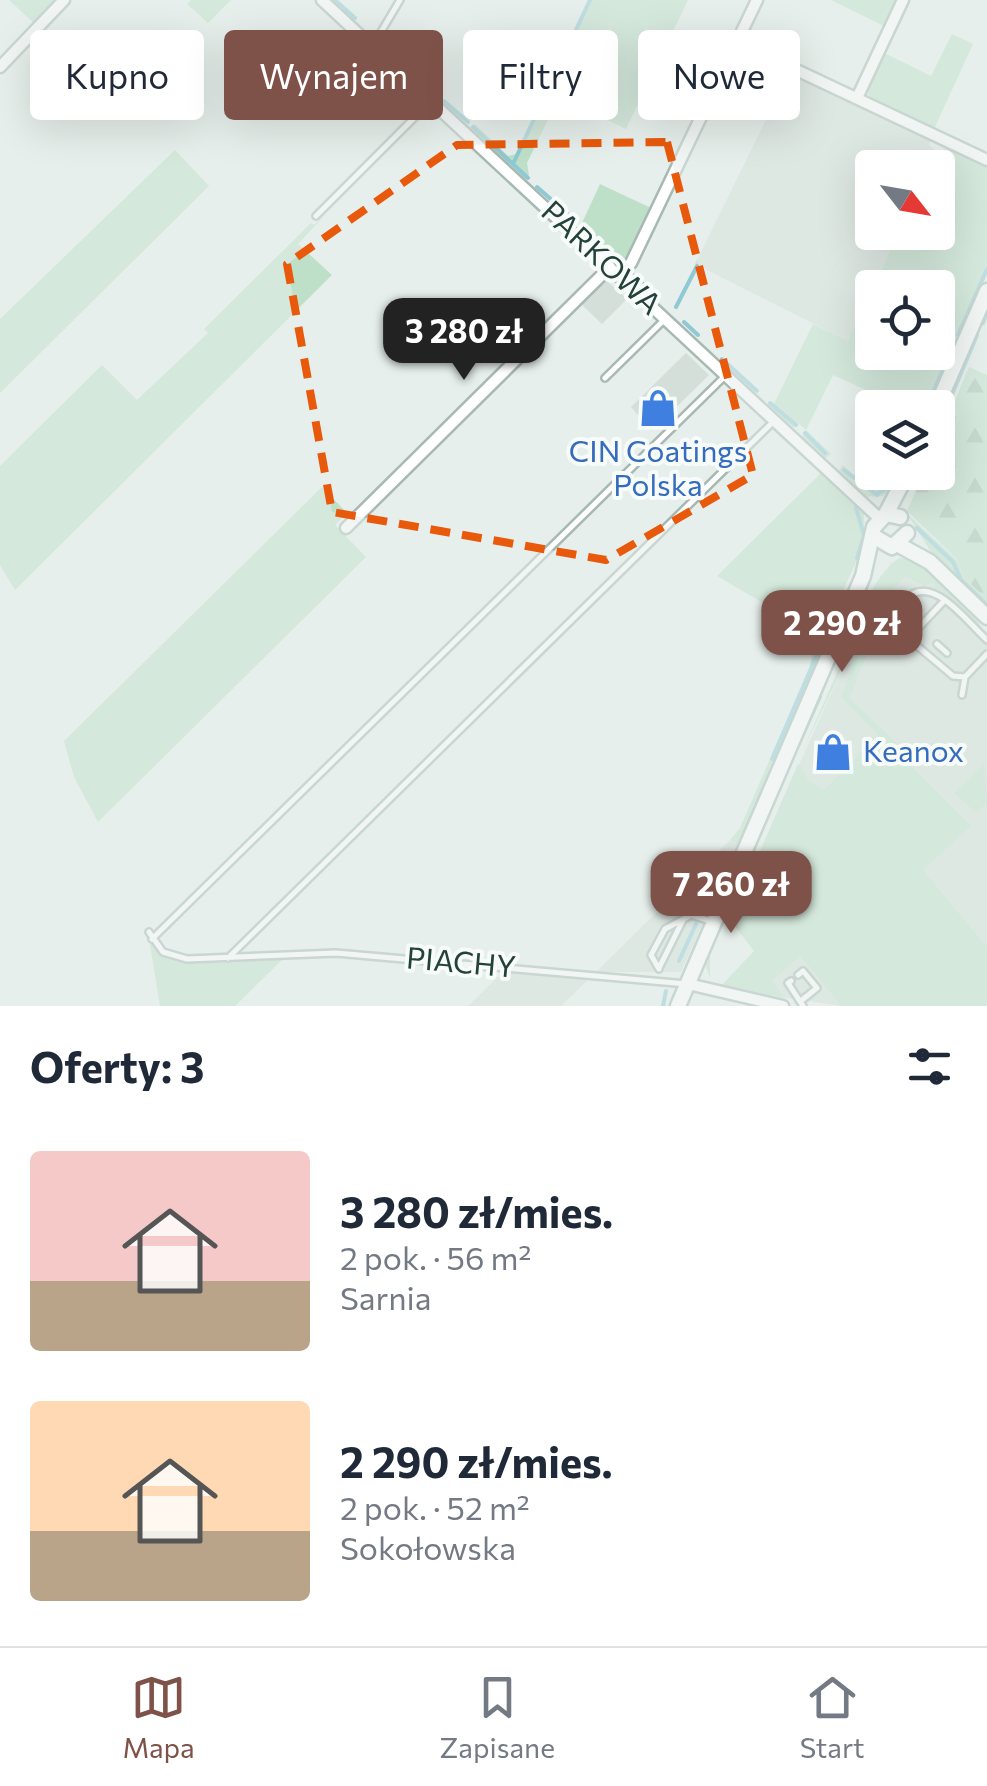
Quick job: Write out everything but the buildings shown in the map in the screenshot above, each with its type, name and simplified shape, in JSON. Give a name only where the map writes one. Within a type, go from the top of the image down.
[{"type":"street","points":[[0,68],[64,0]]},
{"type":"street","name":"PARKOWA","points":[[322,0],[355,30]]},
{"type":"street","points":[[743,30],[757,0]]},
{"type":"street","points":[[856,98],[903,0]]},
{"type":"street","points":[[800,72],[987,160]]},
{"type":"street","name":"PARKOWA","points":[[443,112],[776,419],[888,516]]},
{"type":"street","points":[[346,528],[615,271],[630,262],[699,120]]},
{"type":"street","points":[[944,390],[987,291]]},
{"type":"street","points":[[678,1006],[863,576],[875,537],[900,490]]},
{"type":"street","points":[[888,516],[898,541]]},
{"type":"street","points":[[875,537],[898,541],[930,562],[987,617]]},
{"type":"street","points":[[863,576],[898,541]]},
{"type":"street","name":"PIACHY","points":[[688,984],[782,1006]]},
{"type":"lane","points":[[382,30],[400,0]]},
{"type":"lane","points":[[316,216],[412,120]]},
{"type":"lane","points":[[605,378],[666,318]]},
{"type":"lane","name":"PIACHY","points":[[688,984],[336,953],[176,957],[159,950],[150,936],[727,374]]},
{"type":"lane","points":[[228,958],[776,419]]},
{"type":"lane","points":[[886,634],[892,614],[910,594],[928,590],[987,640]]},
{"type":"lane","points":[[910,594],[920,596]]},
{"type":"lane","points":[[910,637],[939,602]]},
{"type":"lane","points":[[902,603],[911,606]]},
{"type":"lane","points":[[892,614],[901,616]]},
{"type":"lane","points":[[887,623],[898,625]]},
{"type":"lane","points":[[837,633],[858,640],[886,634],[910,637],[953,676],[965,677]]},
{"type":"lane","points":[[938,644],[947,652]]},
{"type":"lane","points":[[962,695],[965,677],[987,654]]},
{"type":"lane","points":[[659,980],[651,955],[661,933],[693,914],[714,922]]},
{"type":"lane","points":[[658,969],[685,918]]},
{"type":"lane","points":[[791,981],[788,984],[803,1003],[817,988],[807,981],[803,971],[798,975]]},
{"type":"highlighted area","points":[[667,142],[753,475],[606,560],[332,512],[287,264],[457,145]]},
{"type":"shaded area","points":[[800,78],[931,140],[929,145],[934,150],[855,150],[855,250],[890,250],[881,270],[855,270],[855,326],[848,341],[695,264],[766,120],[800,120]]},
{"type":"shaded area","points":[[604,278],[627,299],[602,324],[579,302]]},
{"type":"shaded area","points":[[686,353],[709,375],[652,431],[631,407]]},
{"type":"shaded area","points":[[900,558],[914,559],[987,633],[987,947],[923,870],[970,826],[801,813],[759,854],[843,667],[859,652],[866,635],[858,632],[859,623],[872,592],[891,563]]},
{"type":"shaded area","points":[[730,840],[739,844],[681,972],[596,972]]},
{"type":"shaded area","points":[[800,956],[841,1006],[785,998],[771,981]]},
{"type":"shaded area","points":[[505,970],[590,978],[561,1006],[468,1006]]},
{"type":"green space","points":[[9,0],[55,0],[34,23]]},
{"type":"green space","points":[[191,0],[231,0],[208,23],[187,4]]},
{"type":"green space","points":[[589,0],[688,0],[674,30],[638,30],[638,104],[626,129],[607,120],[618,120],[618,30],[575,30]]},
{"type":"green space","points":[[831,0],[897,0],[884,26]]},
{"type":"green space","points":[[952,34],[973,44],[934,129],[869,96],[865,89],[882,52],[931,76]]},
{"type":"green space","points":[[532,120],[548,120],[527,163],[529,175],[525,180],[470,130],[475,124],[508,156],[516,154]]},
{"type":"green space","points":[[175,150],[209,186],[0,393],[0,319]]},
{"type":"green space","points":[[955,152],[987,167],[987,265],[955,338],[955,270],[881,270],[890,250],[955,250]]},
{"type":"green space","points":[[600,184],[651,208],[628,259],[619,264],[581,225]]},
{"type":"green space","points":[[324,216],[298,244],[332,275],[15,590],[0,565],[0,466],[102,365],[137,400],[208,333],[204,329],[311,223],[314,225]]},
{"type":"green space","points":[[813,324],[848,341],[855,326],[855,370],[941,370],[932,390],[866,390],[833,375],[806,430],[798,423],[793,428],[767,405],[775,402]]},
{"type":"green space","points":[[969,367],[987,375],[987,599],[964,578],[957,559],[907,511],[916,490],[955,490],[955,400]]},
{"type":"green space","points":[[806,430],[831,454],[825,458],[802,437]]},
{"type":"green space","points":[[843,465],[855,476],[855,486],[839,471]]},
{"type":"green space","points":[[821,473],[864,514],[863,547],[739,844],[730,840],[740,828],[809,669],[815,638],[788,606],[773,615],[765,604],[717,576]]},
{"type":"green space","points":[[322,487],[347,513],[335,525],[366,557],[98,822],[74,777],[64,741]]},
{"type":"green space","points":[[859,490],[892,490],[882,496],[866,497]]},
{"type":"green space","points":[[908,515],[957,560],[964,578],[987,599],[987,610],[937,562]]},
{"type":"green space","points":[[900,558],[914,559],[972,612],[987,637],[943,591],[934,588],[934,581],[924,586],[906,576],[879,604],[884,610],[874,631],[858,632],[872,591],[884,572]]},
{"type":"green space","points":[[862,646],[860,652],[867,655],[849,698],[914,759],[942,734],[913,768],[971,826],[923,870],[987,947],[987,1006],[841,1006],[800,956],[772,981],[785,998],[721,986],[754,951],[730,920],[798,764],[809,781],[824,790],[878,735],[841,697],[857,654],[843,667],[803,750],[843,659],[852,647]]},
{"type":"green space","points":[[795,757],[710,954],[710,978],[706,967],[710,950]]},
{"type":"green space","points":[[984,764],[987,802],[976,813],[954,793]]},
{"type":"green space","points":[[149,939],[161,951],[194,962],[286,956],[235,1006],[160,1006]]},
{"type":"waterway","points":[[335,0],[355,18]]},
{"type":"waterway","points":[[513,164],[590,0]]},
{"type":"waterway","points":[[444,101],[468,122]]},
{"type":"waterway","points":[[473,127],[528,178]]},
{"type":"waterway","points":[[537,187],[553,201]]},
{"type":"waterway","points":[[556,203],[573,220]]},
{"type":"waterway","points":[[602,246],[620,263]]},
{"type":"waterway","points":[[676,307],[697,266]]},
{"type":"waterway","points":[[958,335],[987,269]]},
{"type":"waterway","points":[[632,274],[658,298]]},
{"type":"waterway","points":[[983,323],[987,312]]},
{"type":"waterway","points":[[684,322],[698,335]]},
{"type":"waterway","points":[[954,390],[977,335]]},
{"type":"waterway","points":[[722,359],[757,391]]},
{"type":"waterway","points":[[934,390],[943,370]]},
{"type":"waterway","points":[[770,403],[796,425]]},
{"type":"waterway","points":[[805,433],[825,453]]},
{"type":"waterway","points":[[844,470],[877,495]]},
{"type":"waterway","points":[[876,494],[884,490]]},
{"type":"waterway","points":[[856,508],[864,535],[857,558]]},
{"type":"waterway","points":[[917,528],[953,562],[961,580],[987,605]]},
{"type":"waterway","points":[[822,642],[831,620]]},
{"type":"waterway","points":[[772,759],[819,650]]},
{"type":"waterway","points":[[799,743],[820,697]]},
{"type":"waterway","points":[[706,902],[726,864]]},
{"type":"waterway","points":[[679,961],[696,924]]},
{"type":"waterway","points":[[663,1006],[666,991]]},
{"type":"place","name":"CIN Coatings Polska","points":[[658,408]]},
{"type":"place","name":"Keanox","points":[[833,752]]}]
